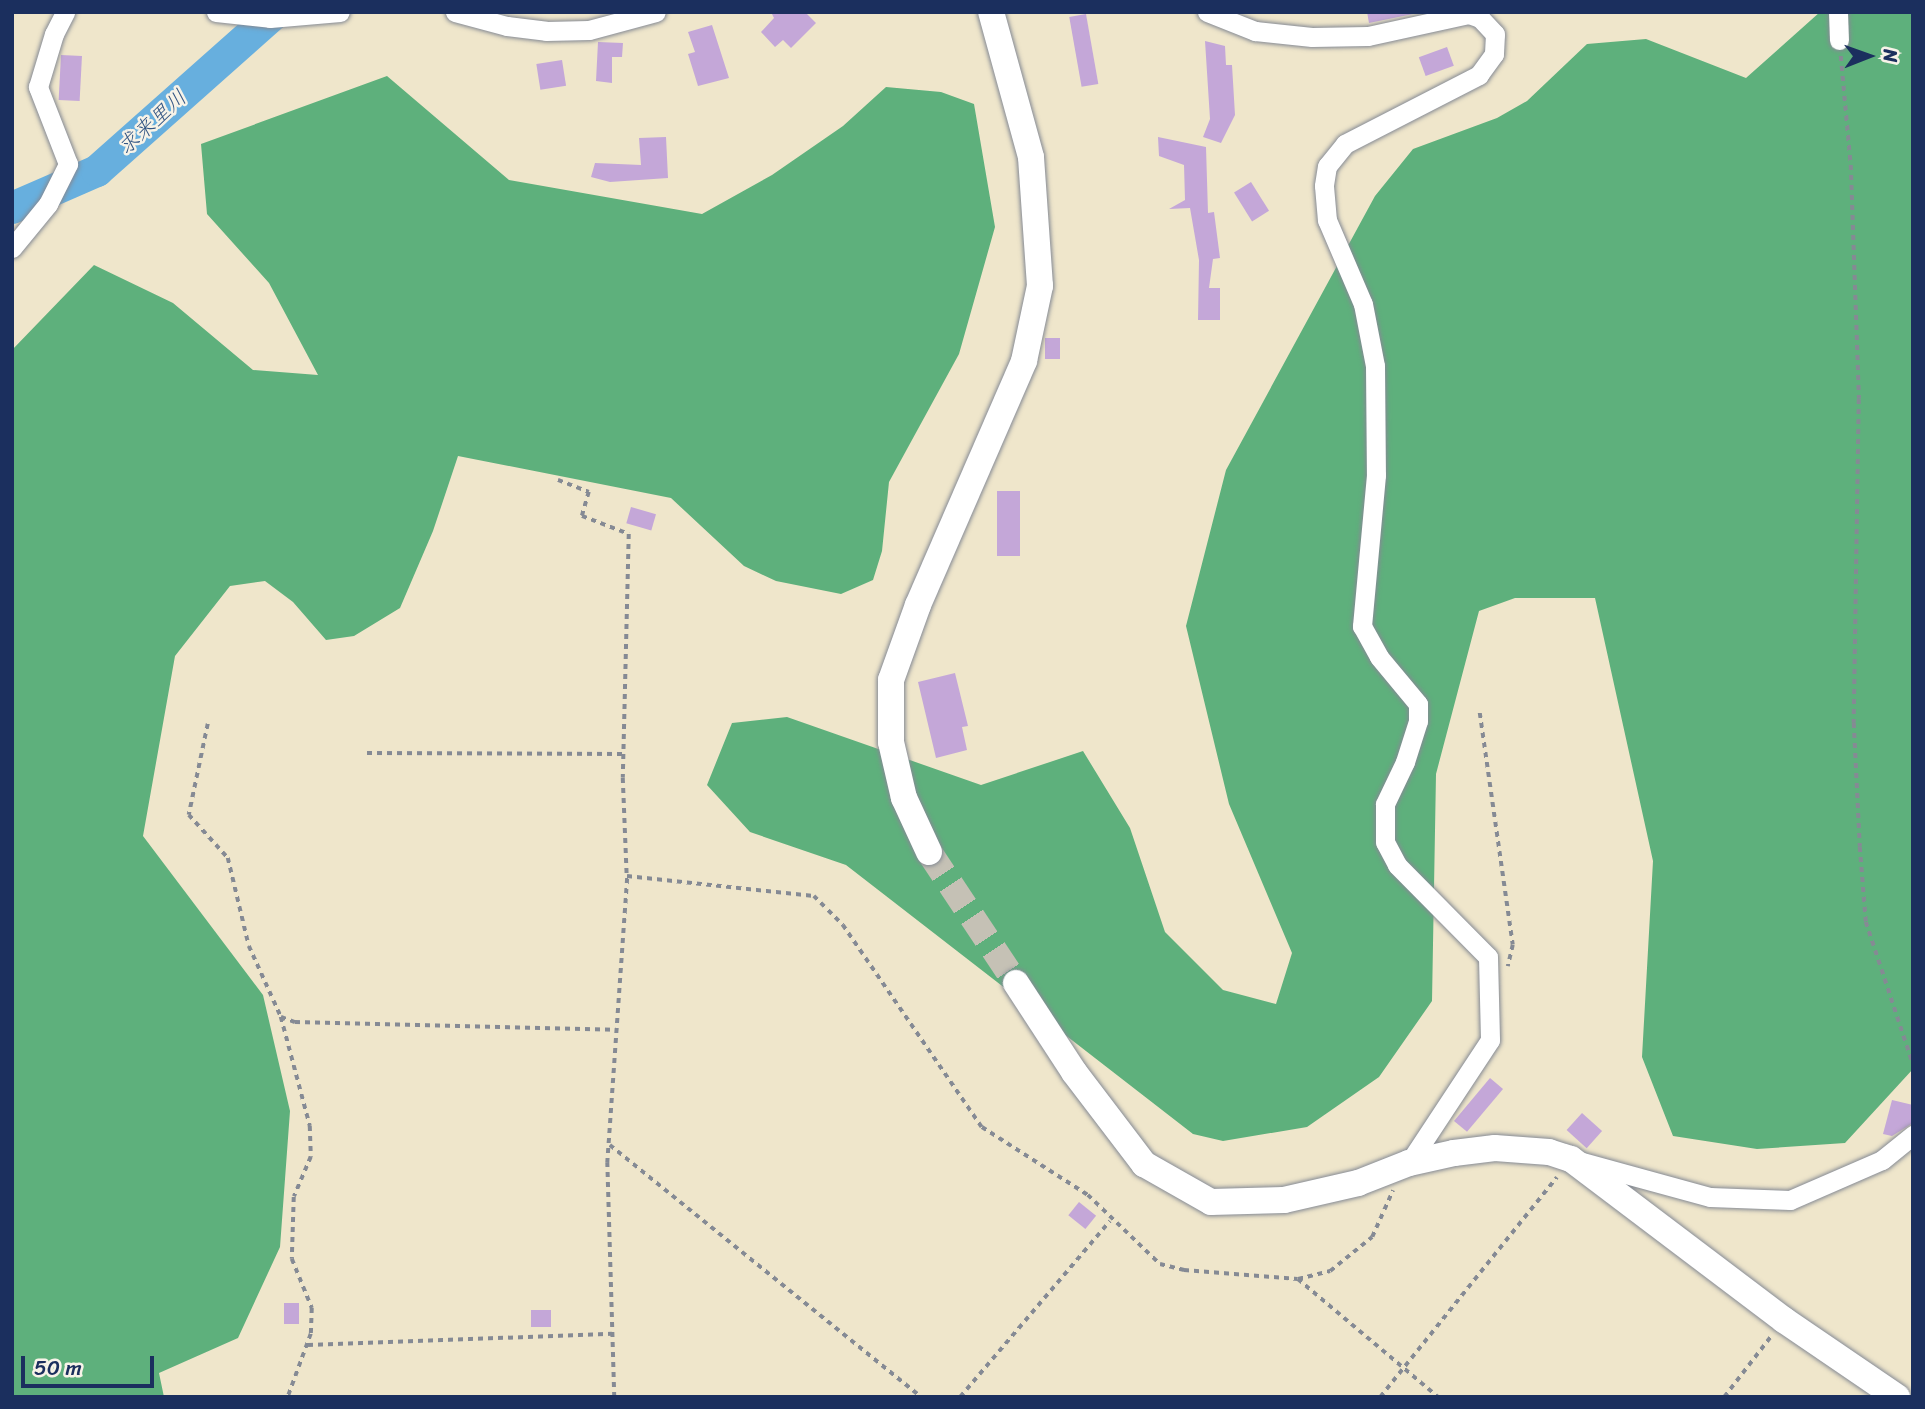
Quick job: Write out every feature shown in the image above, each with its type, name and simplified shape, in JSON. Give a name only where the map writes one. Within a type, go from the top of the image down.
[{"type":"street","points":[[12,248],[48,204],[68,164],[38,87],[54,34],[65,12]]},
{"type":"street","points":[[216,12],[270,18],[340,12]]},
{"type":"street","points":[[455,12],[507,26],[546,31],[590,30],[656,12]]},
{"type":"street","points":[[929,852],[904,798],[891,742],[891,680],[918,605],[1024,361],[1040,286],[1031,157],[991,12]]},
{"type":"street","points":[[1208,12],[1255,31],[1312,37],[1368,36],[1469,14],[1480,18],[1495,34],[1494,54],[1479,75],[1345,144],[1327,166],[1324,186],[1327,220],[1363,304],[1375,366],[1376,475],[1362,626],[1379,657],[1418,704],[1418,721],[1405,762],[1385,804],[1385,842],[1397,865],[1463,926],[1488,957],[1490,1040],[1403,1166]]},
{"type":"street","points":[[1838,12],[1839,40]]},
{"type":"street","points":[[1016,983],[1074,1072],[1144,1164],[1211,1202],[1284,1200],[1358,1183],[1403,1166],[1495,1148],[1535,1149],[1710,1197],[1790,1200],[1882,1160],[1913,1135]]},
{"type":"street","points":[[1571,1159],[1784,1320],[1897,1397]]},
{"type":"path","points":[[1839,40],[1851,165],[1858,372],[1854,723],[1860,847],[1866,922],[1913,1064]]},
{"type":"path","points":[[558,480],[589,492],[582,516],[628,534],[624,754],[627,876],[610,1145],[614,1397]]},
{"type":"path","points":[[1480,713],[1513,945],[1506,972]]},
{"type":"path","points":[[208,724],[189,815],[228,858],[249,946],[281,1017],[310,1126],[312,1157],[294,1197],[292,1259],[312,1308],[308,1345],[288,1397]]},
{"type":"path","points":[[367,753],[624,754]]},
{"type":"path","points":[[627,876],[814,897],[843,925],[982,1127],[1088,1195],[1110,1221],[1160,1264],[1184,1270],[1298,1279],[1330,1271],[1372,1237],[1392,1200],[1403,1166]]},
{"type":"path","points":[[281,1017],[295,1022],[616,1030]]},
{"type":"path","points":[[610,1145],[921,1397]]},
{"type":"path","points":[[1380,1397],[1571,1159]]},
{"type":"path","points":[[960,1397],[1110,1221]]},
{"type":"path","points":[[1298,1279],[1437,1397]]},
{"type":"path","points":[[1724,1397],[1784,1320]]},
{"type":"path","points":[[308,1345],[612,1334]]},
{"type":"green space","points":[[1820,12],[1913,12],[1913,1069],[1845,1143],[1757,1149],[1673,1136],[1642,1057],[1653,861],[1595,598],[1515,598],[1479,611],[1436,774],[1432,1001],[1379,1077],[1307,1127],[1223,1141],[1193,1134],[846,865],[750,832],[707,785],[732,723],[787,717],[981,785],[1083,751],[1130,828],[1165,932],[1223,990],[1276,1004],[1292,953],[1229,804],[1186,626],[1226,470],[1375,196],[1413,149],[1497,118],[1527,101],[1587,44],[1646,39],[1746,78]]},
{"type":"green space","points":[[387,76],[509,180],[702,214],[772,175],[843,126],[886,87],[941,92],[974,104],[995,227],[959,354],[889,482],[882,551],[873,580],[841,594],[776,581],[744,566],[671,498],[458,456],[433,531],[400,608],[354,636],[326,640],[293,602],[265,581],[230,586],[175,656],[143,836],[263,995],[290,1111],[280,1247],[238,1338],[159,1373],[164,1397],[12,1397],[12,350],[94,265],[173,303],[253,370],[318,375],[269,283],[207,214],[201,144]]},
{"type":"building","points":[[771,12],[805,12],[816,23],[791,48],[783,40],[775,47],[761,32],[774,18]]},
{"type":"building","points":[[1367,12],[1413,12],[1413,14],[1369,23]]},
{"type":"building","points":[[1086,14],[1098,84],[1082,87],[1069,17]]},
{"type":"building","points":[[712,25],[729,78],[698,86],[688,54],[695,52],[688,32]]},
{"type":"building","points":[[1205,41],[1225,46],[1226,65],[1232,65],[1235,115],[1221,143],[1203,137],[1210,119]]},
{"type":"building","points":[[598,42],[623,43],[622,57],[612,57],[612,83],[596,81]]},
{"type":"building","points":[[1447,47],[1454,66],[1426,76],[1419,57]]},
{"type":"building","points":[[61,55],[82,56],[80,101],[59,100]]},
{"type":"building","points":[[562,60],[566,86],[540,90],[536,64]]},
{"type":"building","points":[[666,137],[668,178],[610,182],[591,177],[595,163],[641,165],[639,138]]},
{"type":"building","points":[[1158,137],[1206,147],[1208,213],[1214,212],[1220,258],[1213,259],[1209,288],[1220,288],[1220,320],[1198,320],[1199,260],[1190,208],[1169,209],[1185,200],[1184,165],[1159,156]]},
{"type":"building","points":[[1251,182],[1269,211],[1252,221],[1234,193]]},
{"type":"building","points":[[1045,338],[1060,338],[1060,359],[1045,359]]},
{"type":"building","points":[[997,491],[1020,491],[1020,556],[997,556]]},
{"type":"building","points":[[631,507],[656,514],[651,531],[626,523]]},
{"type":"building","points":[[955,673],[968,726],[962,727],[967,750],[936,758],[918,682]]},
{"type":"building","points":[[1490,1078],[1503,1089],[1467,1132],[1454,1121]]},
{"type":"building","points":[[1892,1100],[1913,1105],[1913,1123],[1892,1136],[1883,1134]]},
{"type":"building","points":[[1582,1113],[1602,1131],[1587,1148],[1567,1130]]},
{"type":"building","points":[[1079,1202],[1096,1216],[1085,1229],[1068,1215]]},
{"type":"building","points":[[284,1303],[299,1303],[299,1324],[284,1324]]},
{"type":"building","points":[[531,1310],[551,1310],[551,1327],[531,1327]]},
{"type":"waterway","name":"求来里川","points":[[12,208],[97,171],[276,12]]},
{"type":"tunnel","points":[[929,852],[1016,983]]}]
